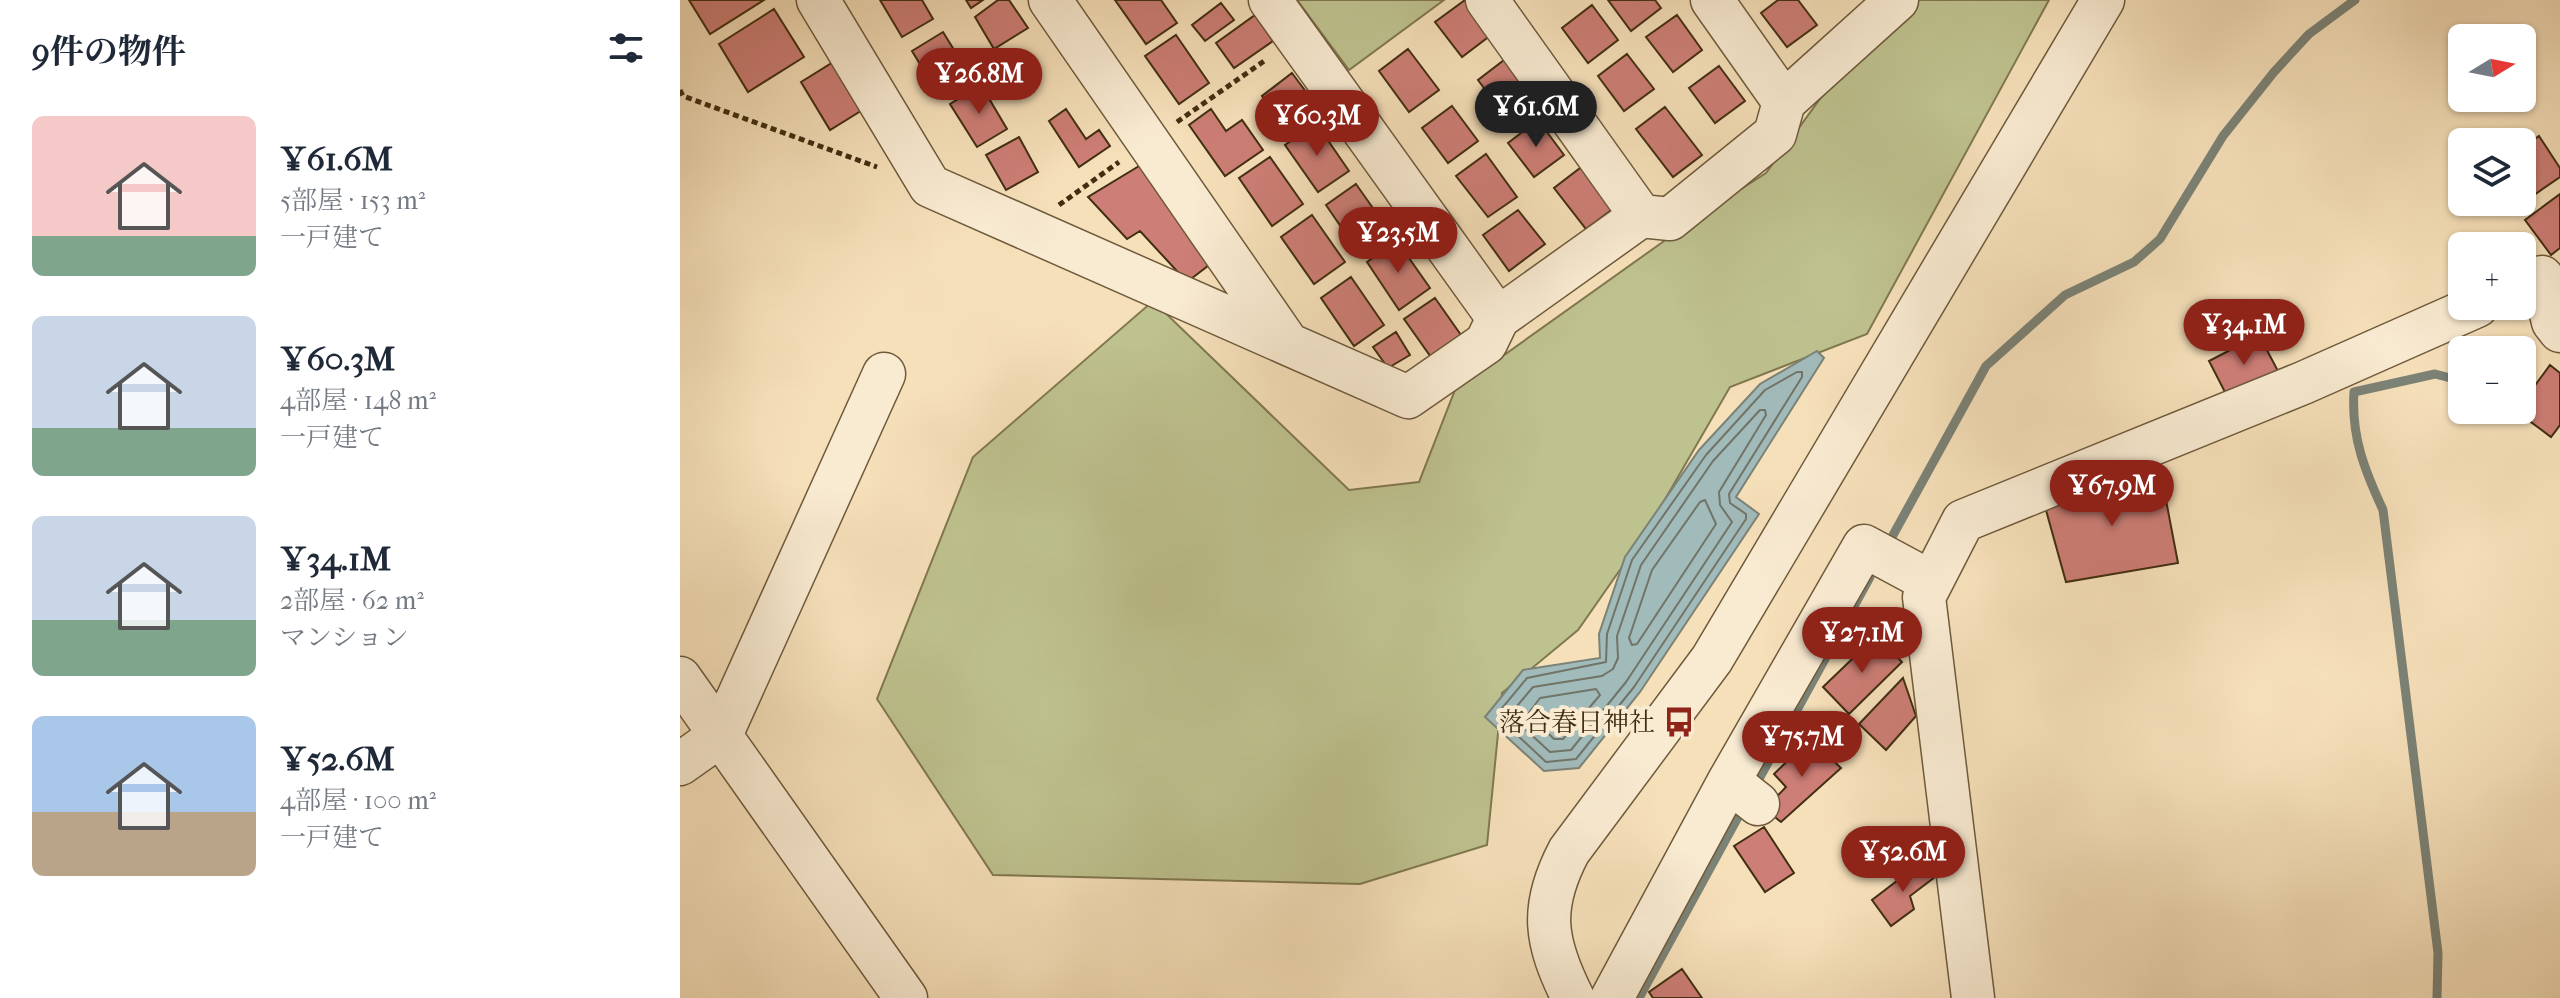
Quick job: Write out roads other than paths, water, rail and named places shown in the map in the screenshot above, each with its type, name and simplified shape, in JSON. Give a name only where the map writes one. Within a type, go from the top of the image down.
[{"type":"street","points":[[818,0],[930,186],[1408,397],[1486,343],[1498,318],[1641,216],[1670,219],[1775,134],[1784,102],[1897,0]]},
{"type":"street","points":[[1050,0],[1287,343]]},
{"type":"street","points":[[1270,0],[1498,318]]},
{"type":"street","points":[[1487,0],[1641,216]]},
{"type":"street","points":[[1712,0],[1784,102]]},
{"type":"street","points":[[1573,998],[1550,949],[1547,910],[1553,881],[1569,851],[1712,659],[2103,0]]},
{"type":"street","points":[[2541,278],[2553,322],[2560,331]]},
{"type":"street","points":[[1973,998],[1924,597],[1963,521],[2303,383],[2448,319]]},
{"type":"street","points":[[680,764],[721,735],[884,374]]},
{"type":"street","points":[[1612,998],[1716,844],[1879,555],[1931,582]]},
{"type":"street","points":[[680,678],[906,998]]},
{"type":"water","points":[[1817,351],[1824,358],[1736,497],[1759,514],[1640,692],[1579,768],[1544,771],[1485,717],[1523,670],[1600,658],[1599,634],[1625,557],[1699,450],[1760,384]]},
{"type":"waterway","points":[[1887,546],[1986,366],[2065,295],[2134,262],[2160,239],[2223,136],[2274,72],[2309,34],[2355,0]]},
{"type":"waterway","points":[[2437,998],[2438,953],[2383,510],[2357,439],[2354,392],[2435,374],[2448,377]]},
{"type":"waterway","points":[[1754,788],[1870,577]]},
{"type":"waterway","points":[[1639,998],[1743,808]]},
{"type":"place","name":"落合春日神社","points":[[1679,722]]}]
